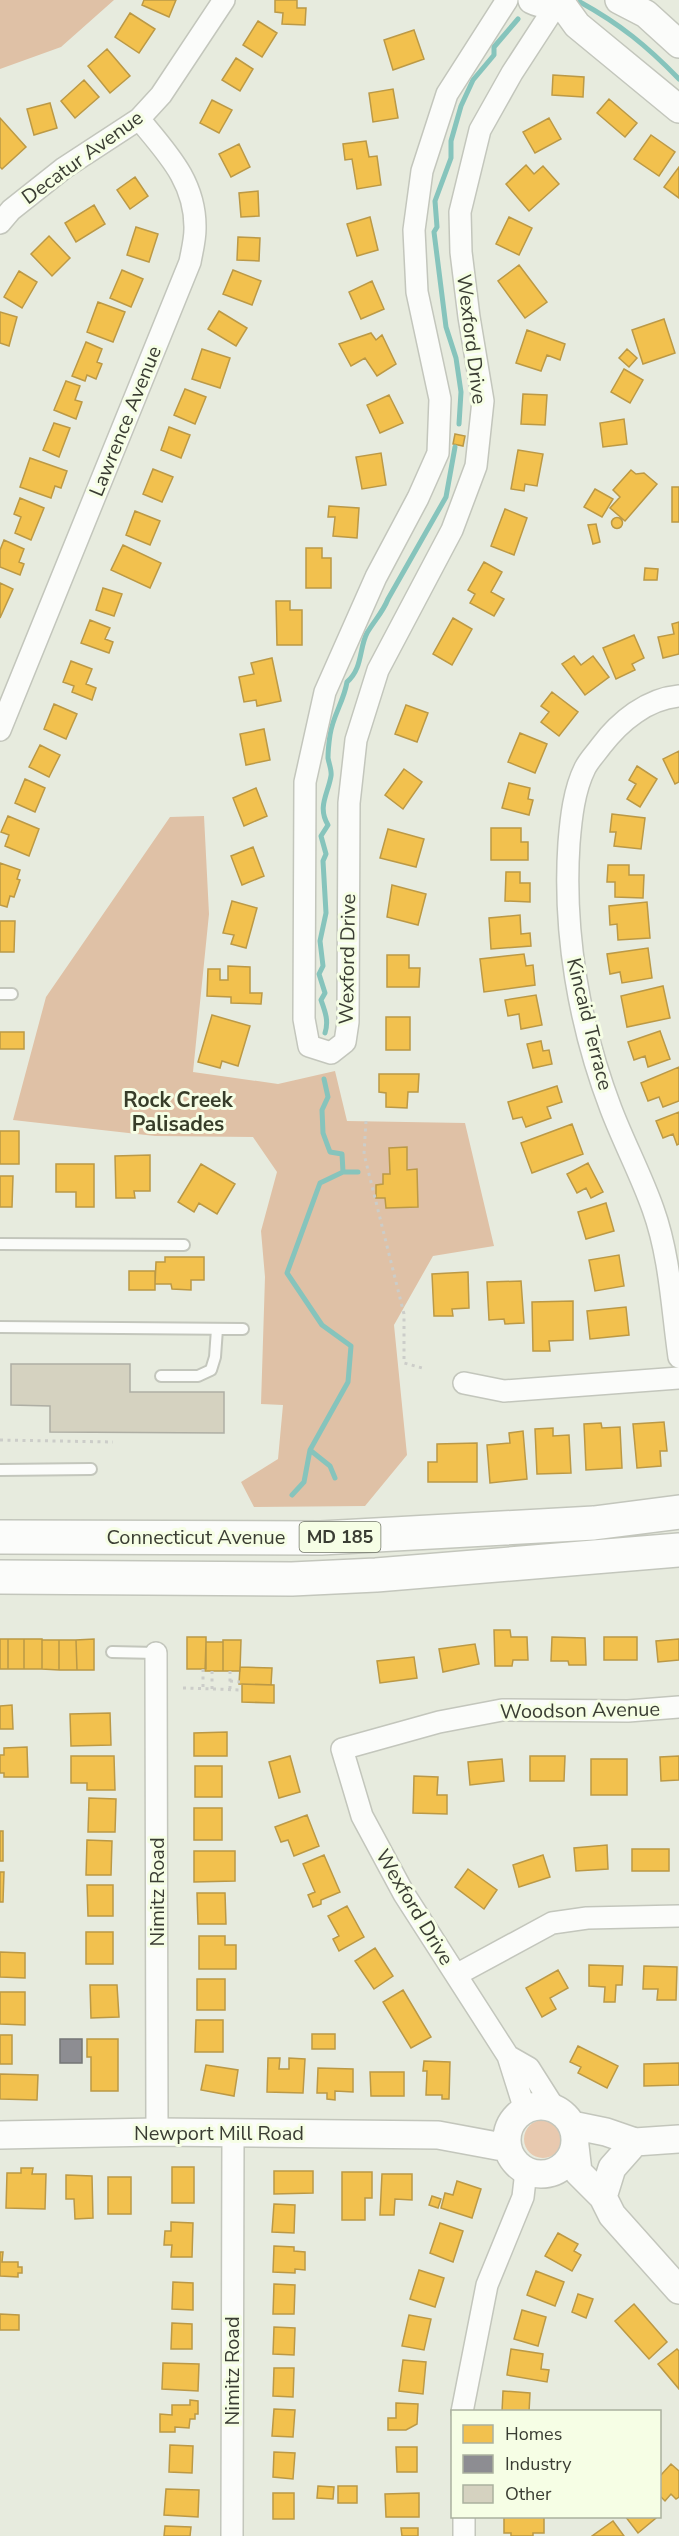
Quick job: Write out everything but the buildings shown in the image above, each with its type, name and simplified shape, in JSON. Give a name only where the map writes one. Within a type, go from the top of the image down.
[{"type":"main road","name":"Connecticut Avenue","points":[[0,1537],[321,1538],[594,1523],[679,1512]]},
{"type":"main road","points":[[321,1538],[321,1577]]},
{"type":"main road","name":"Connecticut Avenue","points":[[0,1577],[376,1575],[679,1550]]},
{"type":"street","name":"Decatur Avenue","points":[[0,223],[11,210],[64,168],[139,119],[161,95],[224,0]]},
{"type":"street","name":"Wexford Drive","points":[[507,0],[447,94],[422,171],[414,230],[417,282],[440,399],[438,453],[418,498],[376,577],[325,692],[305,782],[304,1019],[309,1046],[331,1053],[345,1042],[348,1022],[349,803],[356,740],[378,670],[452,530],[476,466],[483,401],[461,252],[460,213],[480,130],[512,73],[549,16],[548,1]]},
{"type":"street","points":[[619,0],[645,14],[679,44]]},
{"type":"street","points":[[548,1],[679,110]]},
{"type":"street","name":"Lawrence Avenue","points":[[0,730],[190,261],[196,230],[192,194],[176,165],[139,119]]},
{"type":"street","name":"Kincaid Terrace","points":[[679,696],[666,698],[639,710],[615,729],[585,768],[572,811],[568,870],[570,939],[583,1012],[610,1107],[654,1211],[665,1257],[679,1357]]},
{"type":"street","points":[[465,1383],[504,1391],[679,1378]]},
{"type":"street","name":"Nimitz Road","points":[[156,1653],[158,2132]]},
{"type":"street","name":"Woodson Avenue","points":[[342,1749],[439,1722],[502,1710],[628,1711],[679,1707]]},
{"type":"street","name":"Wexford Drive","points":[[342,1749],[362,1816],[404,1894],[508,2056],[529,2068],[560,2149]]},
{"type":"street","points":[[456,1975],[552,1923],[587,1918],[679,1916]]},
{"type":"street","name":"Wexford Drive","points":[[508,2056],[514,2127]]},
{"type":"street","name":"Newport Mill Road","points":[[0,2135],[158,2132],[438,2135],[461,2128],[514,2127],[535,2106],[560,2149],[606,2132],[630,2141]]},
{"type":"street","points":[[514,2127],[518,2166],[560,2149]]},
{"type":"street","name":"Nimitz Road","points":[[232,2536],[233,2133]]},
{"type":"street","points":[[608,2206],[612,2168],[630,2141],[679,2139]]},
{"type":"street","points":[[560,2149],[577,2193],[608,2206],[679,2290]]},
{"type":"street","points":[[462,2410],[488,2285],[523,2197],[560,2149]]},
{"type":"street","points":[[464,2518],[464,2536]]},
{"type":"lane","points":[[0,994],[12,994]]},
{"type":"lane","points":[[0,1244],[184,1245]]},
{"type":"lane","points":[[0,1327],[243,1329]]},
{"type":"lane","points":[[161,1376],[198,1376],[211,1370],[218,1329]]},
{"type":"lane","points":[[0,1470],[91,1469]]},
{"type":"lane","points":[[112,1652],[156,1653]]},
{"type":"path","points":[[366,1121],[364,1154],[404,1314],[404,1363],[426,1369]]},
{"type":"path","points":[[0,1440],[113,1442]]},
{"type":"path","points":[[203,1670],[203,1689]]},
{"type":"path","points":[[212,1671],[212,1689]]},
{"type":"path","points":[[230,1671],[230,1689]]},
{"type":"path","points":[[230,1681],[240,1682]]},
{"type":"path","points":[[183,1688],[242,1690]]},
{"type":"shaded area","points":[[0,0],[114,0],[61,47],[0,69]]},
{"type":"shaded area","points":[[204,816],[209,914],[193,1072],[278,1084],[335,1071],[347,1121],[465,1123],[494,1246],[433,1256],[394,1325],[407,1455],[365,1506],[254,1507],[241,1482],[278,1459],[283,1405],[261,1404],[265,1277],[261,1231],[277,1172],[253,1137],[155,1136],[13,1120],[46,997],[170,817]]},
{"type":"shaded area","points":[[543,2120],[556,2126],[562,2139],[556,2152],[543,2158],[530,2152],[524,2139],[530,2126]]},
{"type":"waterway","points":[[580,2],[632,36],[679,79]]},
{"type":"waterway","points":[[459,424],[461,392],[456,358],[446,327],[434,232],[437,227],[435,201],[451,158],[451,141],[461,106],[473,80],[494,55],[494,47],[518,19]]},
{"type":"waterway","points":[[325,1033],[327,1020],[321,1000],[325,993],[319,974],[323,966],[320,941],[326,913],[323,861],[326,854],[321,836],[328,825],[323,806],[331,776],[328,758],[331,728],[347,682],[356,671],[367,633],[384,608],[446,497],[455,447]]},
{"type":"waterway","points":[[324,1079],[328,1097],[322,1110],[323,1133],[330,1152],[342,1154],[343,1172],[358,1172]]},
{"type":"waterway","points":[[335,1478],[330,1466],[310,1450],[348,1382],[351,1346],[322,1325],[287,1273],[320,1183],[343,1172]]},
{"type":"waterway","points":[[292,1495],[304,1482],[310,1450]]},
{"type":"district","name":"Rock Creek Palisades","points":[[178,1112]]}]
